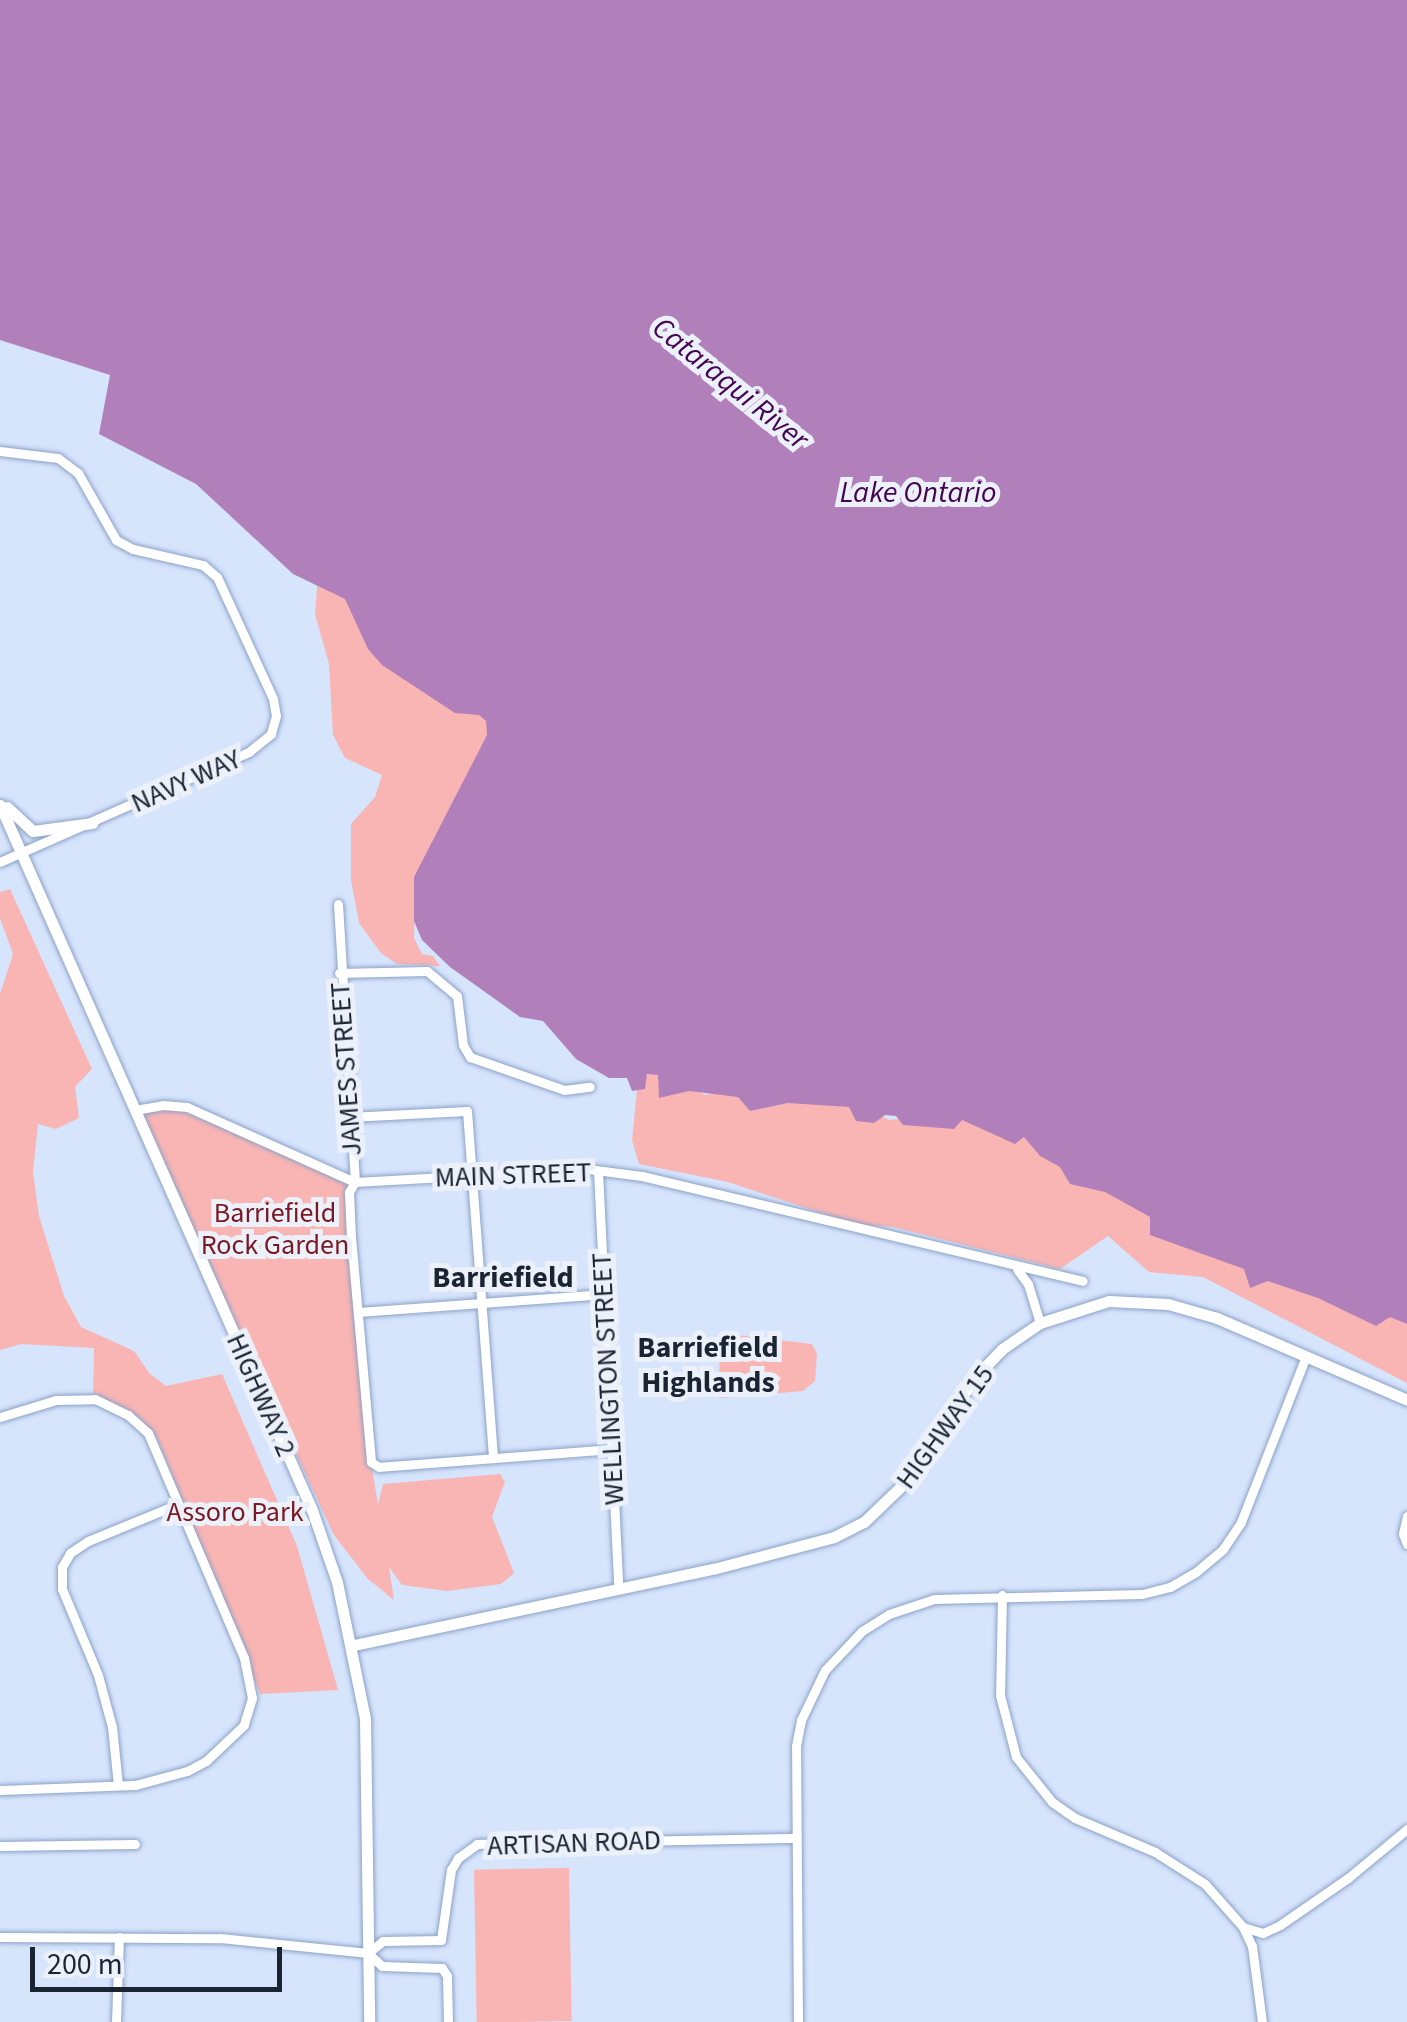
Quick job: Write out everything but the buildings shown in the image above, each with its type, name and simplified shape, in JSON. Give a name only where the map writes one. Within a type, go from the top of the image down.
[{"type":"main road","points":[[0,802],[33,831],[92,823]]},
{"type":"main road","name":"HIGHWAY 2","points":[[0,802],[312,1510],[354,1645],[369,1779],[369,2022]]},
{"type":"main road","name":"HIGHWAY 15","points":[[354,1645],[713,1569],[820,1541],[864,1522],[915,1473],[941,1426],[978,1374],[1002,1350],[1040,1324],[1109,1301],[1168,1304],[1228,1322],[1407,1400]]},
{"type":"street","name":"NAVY WAY","points":[[0,451],[58,458],[78,473],[116,540],[133,549],[203,565],[216,577],[276,708],[271,734],[262,746],[0,862]]},
{"type":"street","name":"JAMES STREET","points":[[338,904],[354,1182],[349,1192],[370,1456],[379,1467],[493,1458]]},
{"type":"street","points":[[339,973],[427,971],[457,996],[463,1046],[470,1057],[564,1090],[590,1087]]},
{"type":"street","name":"MAIN STREET","points":[[135,1110],[164,1104],[187,1107],[354,1182],[598,1171],[691,1186],[1017,1269],[1084,1281]]},
{"type":"street","points":[[349,1117],[467,1110],[493,1458],[612,1450]]},
{"type":"street","name":"WELLINGTON STREET","points":[[598,1171],[618,1587]]},
{"type":"street","points":[[1017,1269],[1028,1284],[1040,1324]]},
{"type":"street","points":[[359,1312],[604,1294]]},
{"type":"street","points":[[798,2022],[796,1762],[801,1720],[811,1693],[839,1651],[862,1630],[913,1605],[954,1596],[1142,1594],[1170,1587],[1196,1572],[1223,1548],[1241,1522],[1306,1356]]},
{"type":"street","points":[[0,1417],[56,1400],[95,1399],[148,1433],[244,1658],[252,1698],[244,1725],[206,1761],[163,1780],[0,1790]]},
{"type":"street","points":[[118,1785],[112,1727],[98,1675],[62,1589],[62,1567],[70,1553],[88,1541],[178,1504]]},
{"type":"street","points":[[1407,1516],[1403,1534],[1407,1544]]},
{"type":"street","points":[[1002,1595],[1000,1694],[1006,1732],[1032,1781],[1074,1818],[1156,1852],[1205,1884],[1244,1928],[1254,1953],[1262,2022]]},
{"type":"street","points":[[1254,1953],[1263,1933],[1348,1878],[1407,1828]]},
{"type":"street","name":"ARTISAN ROAD","points":[[368,1953],[383,1941],[441,1940],[450,1870],[458,1858],[477,1844],[796,1838]]},
{"type":"street","points":[[0,1846],[135,1844]]},
{"type":"street","points":[[1244,1928],[1263,1933]]},
{"type":"street","points":[[0,1937],[220,1938],[368,1953],[382,1966],[442,1968],[447,1976],[448,2022]]},
{"type":"street","points":[[116,2022],[118,1937]]},
{"type":"green space","points":[[318,577],[487,709],[500,731],[415,896],[414,938],[422,954],[433,956],[440,966],[397,964],[381,953],[359,923],[351,880],[351,824],[375,797],[382,775],[345,758],[333,735],[329,664],[315,614]]},
{"type":"green space","name":"Assoro Park","points":[[10,889],[92,1069],[75,1087],[79,1118],[56,1129],[38,1124],[33,1172],[39,1216],[64,1296],[81,1327],[134,1351],[150,1374],[166,1386],[222,1374],[297,1546],[338,1690],[260,1694],[157,1438],[135,1420],[93,1401],[94,1348],[21,1344],[0,1350],[0,994],[13,954],[0,918],[0,892]]},
{"type":"green space","points":[[668,1062],[704,1095],[752,1088],[784,1104],[831,1095],[890,1120],[981,1109],[1407,1307],[1407,1383],[1203,1277],[1149,1272],[1108,1236],[1060,1269],[893,1227],[854,1224],[728,1182],[639,1164],[632,1140],[638,1081]]},
{"type":"green space","name":"Barriefield Rock Garden","points":[[175,1104],[355,1182],[349,1193],[370,1456],[378,1505],[383,1484],[500,1474],[505,1482],[492,1517],[514,1573],[501,1584],[447,1591],[402,1585],[389,1567],[394,1600],[368,1579],[334,1535],[135,1110]]},
{"type":"green space","points":[[720,1333],[812,1344],[817,1354],[815,1381],[803,1391],[719,1398]]},
{"type":"green space","points":[[569,1868],[572,2021],[477,2022],[474,1870]]},
{"type":"water","name":"Lake Ontario","points":[[0,0],[1407,0],[1407,1324],[1390,1317],[1376,1326],[1318,1298],[1268,1281],[1250,1288],[1244,1269],[1150,1235],[1150,1217],[1105,1192],[1070,1184],[1060,1167],[1040,1156],[1024,1137],[1015,1144],[962,1120],[954,1129],[903,1125],[896,1116],[885,1115],[874,1123],[856,1121],[849,1107],[788,1103],[750,1111],[738,1097],[689,1091],[659,1098],[658,1075],[647,1074],[645,1089],[632,1091],[627,1078],[609,1078],[576,1059],[543,1021],[520,1017],[450,967],[422,940],[414,921],[414,877],[487,735],[486,721],[479,715],[455,713],[382,665],[368,649],[345,599],[293,574],[196,484],[99,434],[110,375],[0,340]]},
{"type":"district","name":"Barriefield","points":[[503,1278]]},
{"type":"district","name":"Barriefield Highlands","points":[[708,1365]]},
{"type":"water label","name":"Cataraqui River","points":[[730,384]]}]
